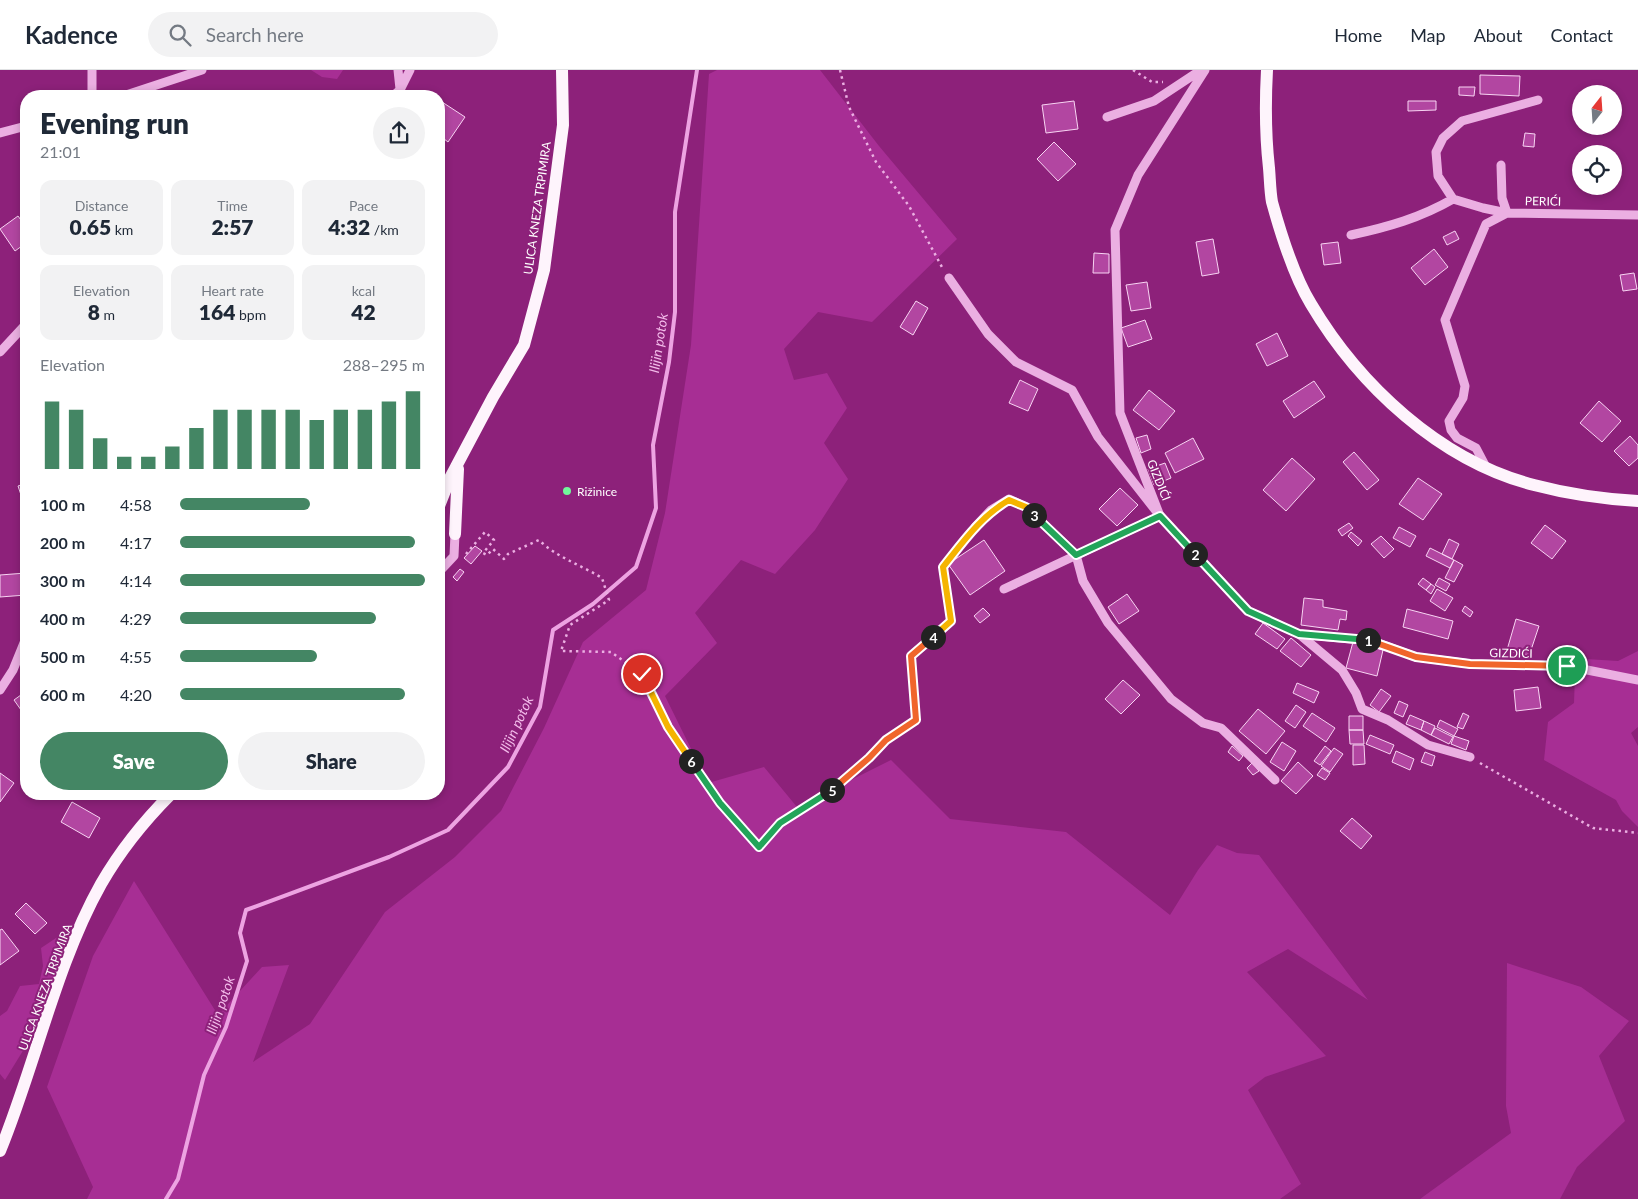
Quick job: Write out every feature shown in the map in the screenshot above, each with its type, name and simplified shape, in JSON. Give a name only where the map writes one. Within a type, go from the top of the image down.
[{"type":"main road","name":"ULICA KNEZA TRPIMIRA","points":[[445,492],[458,463],[493,397],[524,345],[527,335],[544,270],[563,124],[562,70]]},
{"type":"main road","points":[[1267,70],[1264,120],[1272,200],[1288,252],[1310,302],[1343,352],[1381,396],[1436,438],[1486,467],[1532,485],[1598,499],[1638,501]]},
{"type":"main road","points":[[455,534],[458,463]]},
{"type":"main road","name":"ULICA KNEZA TRPIMIRA","points":[[0,1151],[69,954],[101,884],[148,817],[165,800]]},
{"type":"street","points":[[92,70],[92,90]]},
{"type":"street","points":[[141,90],[202,70]]},
{"type":"street","points":[[398,70],[398,90]]},
{"type":"street","points":[[400,90],[410,70]]},
{"type":"street","points":[[1107,116],[1154,102],[1203,70]]},
{"type":"street","name":"GIZDIĆI","points":[[1203,70],[1138,175],[1115,230],[1120,413],[1160,516],[1248,611],[1299,634],[1372,641],[1416,657],[1470,664],[1567,666],[1638,680]]},
{"type":"street","points":[[1351,235],[1392,226],[1430,212],[1453,198],[1438,176],[1436,152],[1443,138],[1462,121],[1538,100]]},
{"type":"street","points":[[2,132],[20,128]]},
{"type":"street","points":[[1486,467],[1476,448],[1457,438],[1450,430],[1450,421],[1463,398],[1465,386],[1445,320],[1486,224],[1507,213],[1500,190],[1501,165]]},
{"type":"street","name":"PERIĆI","points":[[1453,198],[1482,208],[1507,213],[1638,215]]},
{"type":"street","points":[[949,278],[988,334],[1016,362],[1072,390],[1098,437],[1160,516],[1004,589]]},
{"type":"street","points":[[0,352],[20,330]]},
{"type":"street","points":[[975,527],[991,510],[1009,500],[1026,507],[1076,555],[1083,581],[1108,623],[1171,699],[1203,723],[1221,728],[1275,780]]},
{"type":"street","points":[[445,566],[454,556],[455,534]]},
{"type":"street","points":[[1299,634],[1342,670],[1356,692],[1362,709],[1388,720],[1428,745],[1470,758]]},
{"type":"street","points":[[0,690],[13,670],[20,653]]},
{"type":"path","points":[[840,70],[849,107],[876,162],[909,206],[949,278]]},
{"type":"path","points":[[1133,70],[1152,82],[1182,83]]},
{"type":"path","points":[[454,556],[460,560],[485,532],[494,540],[483,553],[487,555],[493,549],[504,559],[508,554],[539,540],[551,551],[575,562],[602,578],[609,600],[570,625],[561,651],[611,652],[642,674],[668,727],[720,803],[759,847],[780,823],[840,785],[886,740],[916,720],[911,656],[951,621],[943,567],[975,527]]},
{"type":"path","points":[[1470,758],[1592,828],[1638,833]]},
{"type":"shaded area","points":[[311,70],[343,70],[337,79],[322,77]]},
{"type":"shaded area","points":[[717,70],[820,70],[879,146],[957,239],[872,322],[818,312],[784,349],[794,380],[827,373],[847,408],[824,443],[848,479],[815,530],[775,574],[741,560],[695,613],[717,643],[665,696],[708,783],[764,767],[797,807],[891,760],[950,819],[1066,832],[1170,915],[1198,870],[1217,845],[1237,853],[1259,855],[1368,1000],[1288,949],[1247,972],[1326,1056],[1265,1077],[1248,1090],[1301,1184],[1280,1199],[87,1199],[93,1187],[47,1087],[93,956],[134,881],[218,1015],[262,967],[289,965],[253,1062],[310,1024],[385,912],[455,857],[501,811],[544,728],[583,642],[646,590],[665,513],[691,345],[709,74]]},
{"type":"shaded area","points":[[1638,651],[1638,727],[1631,733],[1638,746],[1638,827],[1622,811],[1616,800],[1544,760],[1548,722],[1574,703],[1575,674],[1586,659],[1618,661]]},
{"type":"shaded area","points":[[59,936],[68,942],[32,1036],[5,1080],[0,1074],[0,1016],[7,1011],[20,986],[39,984],[43,966],[41,948]]},
{"type":"shaded area","points":[[1507,963],[1581,987],[1629,1021],[1599,1056],[1625,1121],[1577,1167],[1560,1199],[1420,1199],[1511,1133],[1506,1106]]},
{"type":"building","points":[[1480,75],[1520,76],[1519,96],[1480,94]]},
{"type":"building","points":[[1459,87],[1475,87],[1474,96],[1459,95]]},
{"type":"building","points":[[1074,101],[1078,129],[1046,133],[1042,105]]},
{"type":"building","points":[[1408,101],[1436,101],[1436,110],[1408,111]]},
{"type":"building","points":[[445,104],[465,117],[448,142],[445,140]]},
{"type":"building","points":[[1525,133],[1535,134],[1534,147],[1523,146]]},
{"type":"building","points":[[1054,142],[1076,164],[1058,181],[1037,159]]},
{"type":"building","points":[[18,216],[20,219],[20,247],[15,251],[0,229]]},
{"type":"building","points":[[1455,231],[1459,239],[1447,245],[1443,237]]},
{"type":"building","points":[[1213,239],[1219,273],[1202,276],[1196,242]]},
{"type":"building","points":[[1338,242],[1341,263],[1324,265],[1321,244]]},
{"type":"building","points":[[1434,249],[1448,267],[1425,285],[1411,268]]},
{"type":"building","points":[[1094,253],[1109,254],[1109,273],[1093,273]]},
{"type":"building","points":[[1634,273],[1637,289],[1623,291],[1620,275]]},
{"type":"building","points":[[1147,282],[1151,308],[1131,311],[1126,285]]},
{"type":"building","points":[[916,301],[928,308],[913,335],[900,327]]},
{"type":"building","points":[[1145,320],[1152,339],[1128,347],[1121,328]]},
{"type":"building","points":[[1277,333],[1288,356],[1267,366],[1256,344]]},
{"type":"building","points":[[1020,380],[1038,389],[1028,411],[1009,403]]},
{"type":"building","points":[[1314,381],[1325,397],[1294,418],[1283,401]]},
{"type":"building","points":[[1149,390],[1175,411],[1159,430],[1133,410]]},
{"type":"building","points":[[1599,401],[1621,421],[1602,442],[1580,423]]},
{"type":"building","points":[[1147,435],[1151,449],[1141,453],[1136,438]]},
{"type":"building","points":[[1630,436],[1638,445],[1638,458],[1629,466],[1614,451]]},
{"type":"building","points":[[1193,438],[1204,459],[1175,473],[1165,453]]},
{"type":"building","points":[[1354,452],[1379,480],[1367,490],[1343,462]]},
{"type":"building","points":[[1292,458],[1315,479],[1286,511],[1263,490]]},
{"type":"building","points":[[1165,463],[1171,478],[1154,485],[1148,469]]},
{"type":"building","points":[[1418,478],[1442,494],[1423,520],[1399,504]]},
{"type":"building","points":[[1120,488],[1138,505],[1117,526],[1099,509]]},
{"type":"building","points":[[1349,523],[1353,528],[1342,536],[1338,530]]},
{"type":"building","points":[[1545,525],[1566,541],[1552,559],[1531,543]]},
{"type":"building","points":[[1399,527],[1416,536],[1410,547],[1393,538]]},
{"type":"building","points":[[1351,532],[1362,541],[1358,546],[1348,536]]},
{"type":"building","points":[[1381,536],[1394,549],[1384,558],[1371,544]]},
{"type":"building","points":[[1449,539],[1459,544],[1452,559],[1442,554]]},
{"type":"building","points":[[984,540],[1005,571],[970,595],[948,564]]},
{"type":"building","points":[[475,546],[482,551],[471,564],[464,558]]},
{"type":"building","points":[[1430,548],[1454,560],[1450,568],[1426,556]]},
{"type":"building","points":[[1454,560],[1463,565],[1454,582],[1445,578]]},
{"type":"building","points":[[460,569],[464,572],[457,581],[453,577]]},
{"type":"building","points":[[20,573],[20,595],[0,597],[0,575]]},
{"type":"building","points":[[1423,578],[1431,584],[1426,590],[1418,584]]},
{"type":"building","points":[[1439,578],[1450,584],[1446,591],[1435,585]]},
{"type":"building","points":[[1431,584],[1435,587],[1431,594],[1426,590]]},
{"type":"building","points":[[1437,589],[1453,598],[1445,611],[1430,601]]},
{"type":"building","points":[[1127,594],[1139,611],[1119,624],[1108,607]]},
{"type":"building","points":[[1304,598],[1323,600],[1323,607],[1347,611],[1346,620],[1340,619],[1338,630],[1301,625]]},
{"type":"building","points":[[1465,606],[1473,612],[1470,617],[1462,611]]},
{"type":"building","points":[[983,608],[990,615],[980,623],[974,616]]},
{"type":"building","points":[[1407,609],[1453,621],[1448,639],[1403,627]]},
{"type":"building","points":[[1516,619],[1539,626],[1529,656],[1507,650]]},
{"type":"building","points":[[1263,623],[1285,639],[1277,649],[1255,634]]},
{"type":"building","points":[[1291,638],[1311,655],[1301,667],[1280,651]]},
{"type":"building","points":[[1353,642],[1383,650],[1377,676],[1346,668]]},
{"type":"building","points":[[1123,680],[1140,695],[1121,714],[1105,699]]},
{"type":"building","points":[[1297,683],[1319,692],[1314,703],[1293,693]]},
{"type":"building","points":[[1538,687],[1541,708],[1516,711],[1514,690]]},
{"type":"building","points":[[1381,689],[1391,696],[1379,712],[1370,705]]},
{"type":"building","points":[[20,696],[20,708],[14,700]]},
{"type":"building","points":[[1399,701],[1408,705],[1403,717],[1394,713]]},
{"type":"building","points":[[1296,705],[1306,712],[1295,728],[1285,721]]},
{"type":"building","points":[[1258,709],[1285,731],[1266,754],[1239,731]]},
{"type":"building","points":[[1312,713],[1335,728],[1326,742],[1303,726]]},
{"type":"building","points":[[1463,713],[1469,716],[1463,729],[1457,727]]},
{"type":"building","points":[[1410,715],[1424,721],[1421,730],[1406,724]]},
{"type":"building","points":[[1349,716],[1363,716],[1363,730],[1349,730]]},
{"type":"building","points":[[1440,720],[1458,729],[1454,736],[1437,727]]},
{"type":"building","points":[[1424,721],[1435,726],[1431,735],[1421,730]]},
{"type":"building","points":[[1435,728],[1453,737],[1449,744],[1431,735]]},
{"type":"building","points":[[1349,730],[1363,730],[1364,744],[1350,744]]},
{"type":"building","points":[[1370,735],[1394,745],[1390,754],[1366,744]]},
{"type":"building","points":[[1454,736],[1469,741],[1466,750],[1451,744]]},
{"type":"building","points":[[1282,742],[1296,751],[1284,771],[1270,762]]},
{"type":"building","points":[[1353,745],[1364,745],[1365,764],[1353,765]]},
{"type":"building","points":[[1232,746],[1243,756],[1239,761],[1228,752]]},
{"type":"building","points":[[1325,746],[1331,751],[1320,765],[1314,761]]},
{"type":"building","points":[[1334,748],[1343,754],[1330,772],[1321,766]]},
{"type":"building","points":[[1396,751],[1414,759],[1410,770],[1392,762]]},
{"type":"building","points":[[1425,752],[1435,756],[1432,766],[1421,762]]},
{"type":"building","points":[[1298,762],[1313,776],[1296,794],[1281,781]]},
{"type":"building","points":[[1252,763],[1259,771],[1253,775],[1247,768]]},
{"type":"building","points":[[1322,768],[1330,773],[1325,780],[1317,775]]},
{"type":"building","points":[[0,773],[14,783],[0,802]]},
{"type":"building","points":[[72,802],[100,818],[89,838],[61,822]]},
{"type":"building","points":[[1352,818],[1372,836],[1361,849],[1340,831]]},
{"type":"building","points":[[26,903],[47,923],[35,934],[15,914]]},
{"type":"building","points":[[2,929],[19,951],[0,965],[0,930]]},
{"type":"waterway","name":"Ilijin potok","points":[[166,1199],[178,1179],[204,1075],[226,1027],[247,961],[240,933],[246,910],[389,857],[448,830],[508,767],[540,707],[553,630],[593,604],[636,567],[656,508],[653,445],[669,362],[675,312],[675,212],[697,70]]},
{"type":"place","name":"Rižinice","points":[[567,491]]},
{"type":"route","points":[[642,674],[668,727],[720,803],[759,847],[780,823],[840,785],[886,740],[916,720],[911,656],[951,621],[943,567],[991,510],[1009,500],[1026,507],[1076,555],[1160,516],[1248,611],[1299,634],[1372,641],[1416,657],[1470,664],[1567,666]]}]
